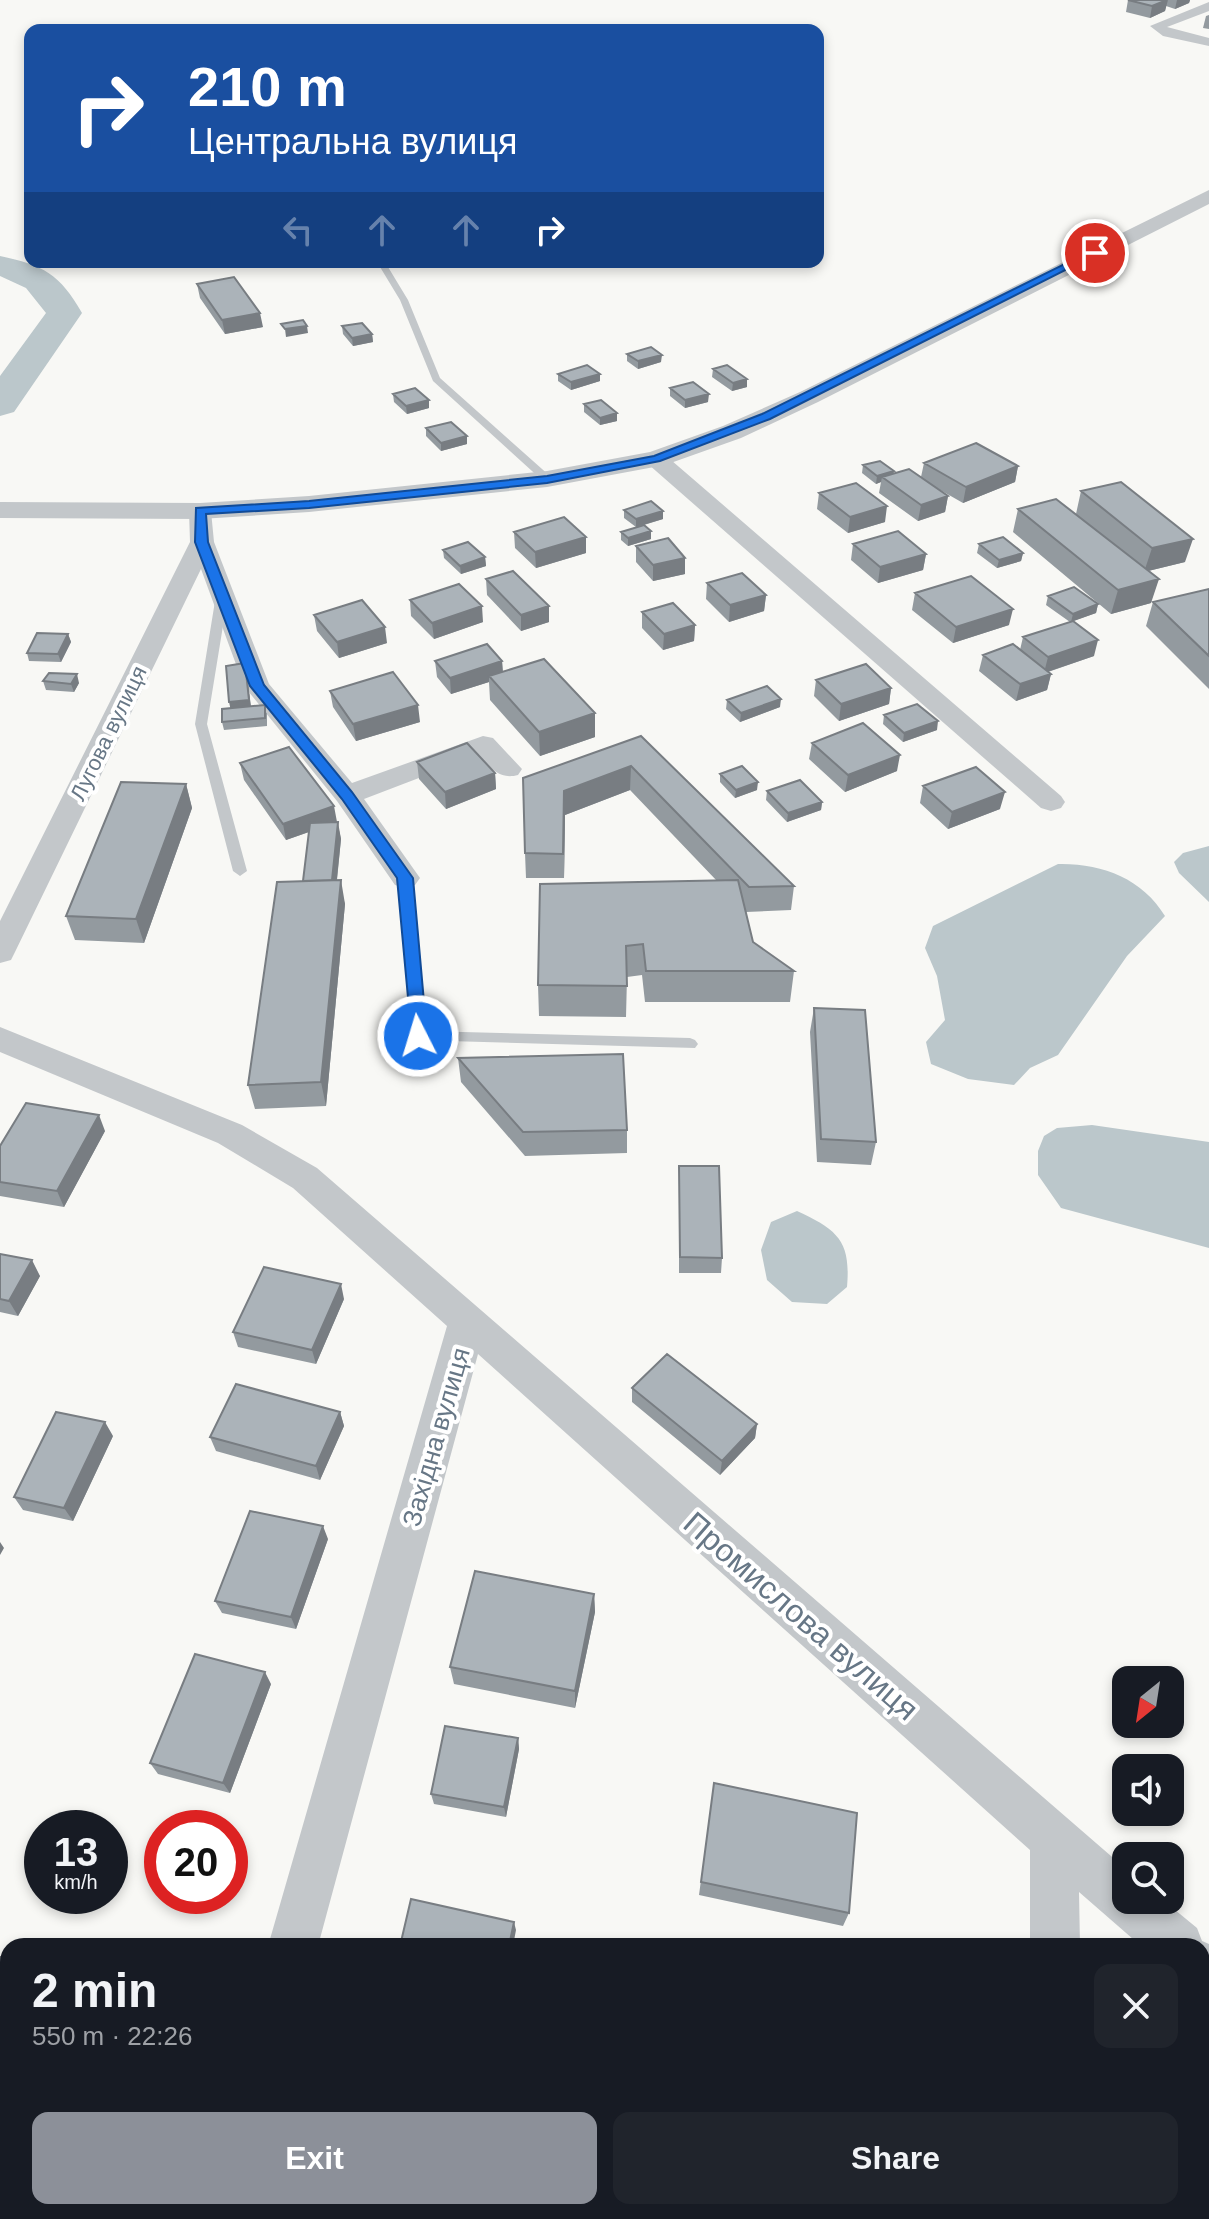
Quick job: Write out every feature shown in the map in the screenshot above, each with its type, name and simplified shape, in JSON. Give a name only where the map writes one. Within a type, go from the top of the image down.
[{"type":"street","points":[[1209,6],[1157,26],[1168,33],[1209,42]]},
{"type":"street","points":[[0,510],[200,511],[309,504],[547,479],[656,459],[732,432],[809,397],[1209,196]]},
{"type":"street","points":[[656,459],[1051,802]]},
{"type":"street","name":"Лугова вулиця","points":[[0,952],[202,542],[200,511]]},
{"type":"street","points":[[202,542],[257,686],[347,795],[405,878]]},
{"type":"street","points":[[347,795],[483,744],[508,769]]},
{"type":"street","name":"Західна вулиця","points":[[0,1039],[230,1134],[305,1178],[468,1321],[295,1938]]},
{"type":"street","name":"Промислова вулиця","points":[[468,1321],[1170,1938]]},
{"type":"street","points":[[1054,1839],[1055,1938]]},
{"type":"lane","points":[[385,268],[404,300],[436,379],[547,479]]},
{"type":"lane","points":[[222,595],[201,724],[240,871]]},
{"type":"lane","points":[[405,878],[418,1036],[690,1044]]},
{"type":"shaded area","points":[[1209,846],[1209,902],[1179,873],[1174,862],[1183,853]]},
{"type":"shaded area","points":[[1058,864],[1090,866],[1119,875],[1145,892],[1165,916],[1127,956],[1058,1055],[1030,1068],[1014,1085],[968,1079],[931,1064],[926,1042],[945,1020],[937,976],[925,948],[933,926]]},
{"type":"shaded area","points":[[1092,1125],[1209,1142],[1209,1248],[1061,1208],[1038,1175],[1038,1151],[1044,1136],[1057,1128]]},
{"type":"shaded area","points":[[797,1211],[832,1231],[844,1248],[847,1287],[827,1304],[792,1302],[767,1280],[761,1250],[771,1222]]},
{"type":"building","points":[[1128,0],[1167,0],[1152,6]]},
{"type":"building","points":[[234,277],[260,313],[222,320],[197,284]]},
{"type":"building","points":[[303,320],[307,326],[285,329],[281,324]]},
{"type":"building","points":[[362,323],[372,334],[352,338],[342,326]]},
{"type":"building","points":[[651,347],[662,355],[638,361],[627,354]]},
{"type":"building","points":[[587,365],[600,374],[571,382],[558,374]]},
{"type":"building","points":[[727,365],[747,379],[733,383],[713,369]]},
{"type":"building","points":[[693,382],[709,394],[685,400],[670,388]]},
{"type":"building","points":[[415,388],[429,400],[406,406],[393,394]]},
{"type":"building","points":[[601,400],[617,413],[600,418],[584,404]]},
{"type":"building","points":[[451,422],[467,436],[441,443],[426,428]]},
{"type":"building","points":[[976,443],[1018,466],[966,487],[924,463]]},
{"type":"building","points":[[880,461],[894,471],[877,476],[863,465]]},
{"type":"building","points":[[909,469],[948,496],[921,505],[882,477]]},
{"type":"building","points":[[1121,482],[1193,539],[1152,548],[1081,491]]},
{"type":"building","points":[[856,483],[887,506],[850,517],[819,493]]},
{"type":"building","points":[[1056,499],[1159,579],[1118,590],[1018,509]]},
{"type":"building","points":[[651,501],[663,511],[636,519],[624,510]]},
{"type":"building","points":[[564,517],[586,537],[535,552],[514,532]]},
{"type":"building","points":[[644,525],[651,531],[628,538],[621,532]]},
{"type":"building","points":[[898,531],[926,554],[880,567],[853,544]]},
{"type":"building","points":[[1003,537],[1023,553],[999,560],[979,544]]},
{"type":"building","points":[[668,538],[685,558],[653,565],[636,546]]},
{"type":"building","points":[[468,542],[485,557],[460,566],[443,550]]},
{"type":"building","points":[[513,571],[549,606],[521,615],[486,579]]},
{"type":"building","points":[[742,573],[766,595],[730,605],[707,583]]},
{"type":"building","points":[[971,576],[1013,609],[956,627],[915,593]]},
{"type":"building","points":[[459,584],[482,606],[432,623],[410,600]]},
{"type":"building","points":[[1074,587],[1098,604],[1073,614],[1048,596]]},
{"type":"building","points":[[1209,589],[1209,656],[1153,602]]},
{"type":"building","points":[[362,600],[385,627],[337,642],[314,615]]},
{"type":"building","points":[[673,603],[695,625],[664,634],[642,612]]},
{"type":"building","points":[[1073,621],[1098,640],[1048,657],[1023,637]]},
{"type":"building","points":[[37,633],[68,634],[58,654],[27,653]]},
{"type":"building","points":[[487,644],[502,661],[450,678],[435,661]]},
{"type":"building","points":[[1013,644],[1051,674],[1020,684],[983,655]]},
{"type":"building","points":[[544,659],[595,713],[539,732],[489,676]]},
{"type":"building","points":[[245,663],[249,700],[229,702],[226,666]]},
{"type":"building","points":[[866,664],[891,688],[841,704],[816,680]]},
{"type":"building","points":[[393,672],[418,705],[353,724],[330,691]]},
{"type":"building","points":[[49,673],[77,674],[71,684],[43,681]]},
{"type":"building","points":[[767,686],[781,699],[741,713],[727,700]]},
{"type":"building","points":[[917,704],[938,721],[904,733],[884,715]]},
{"type":"building","points":[[265,705],[265,718],[222,722],[222,709]]},
{"type":"building","points":[[863,723],[900,755],[848,775],[812,743]]},
{"type":"building","points":[[641,736],[794,886],[749,887],[631,766],[564,791],[563,854],[525,853],[523,778]]},
{"type":"building","points":[[467,743],[495,773],[445,792],[417,762]]},
{"type":"building","points":[[289,747],[334,806],[283,824],[240,763]]},
{"type":"building","points":[[742,766],[758,782],[736,790],[720,774]]},
{"type":"building","points":[[976,767],[1005,792],[952,812],[923,786]]},
{"type":"building","points":[[800,780],[822,802],[788,813],[767,791]]},
{"type":"building","points":[[121,782],[186,784],[136,919],[66,916]]},
{"type":"building","points":[[338,822],[332,880],[303,881],[310,823]]},
{"type":"building","points":[[341,880],[321,1082],[248,1085],[277,882]]},
{"type":"building","points":[[738,880],[753,942],[794,971],[646,971],[643,944],[626,946],[627,986],[538,985],[540,884]]},
{"type":"building","points":[[814,1008],[865,1010],[876,1142],[821,1139]]},
{"type":"building","points":[[623,1054],[627,1130],[523,1132],[458,1058]]},
{"type":"building","points":[[26,1103],[99,1115],[57,1191],[0,1182],[0,1146]]},
{"type":"building","points":[[679,1166],[719,1166],[722,1258],[680,1257]]},
{"type":"building","points":[[0,1254],[32,1260],[9,1301],[0,1299]]},
{"type":"building","points":[[264,1267],[341,1284],[312,1350],[233,1332]]},
{"type":"building","points":[[667,1354],[757,1424],[722,1461],[632,1388]]},
{"type":"building","points":[[236,1384],[340,1412],[316,1466],[210,1437]]},
{"type":"building","points":[[56,1412],[105,1422],[64,1508],[14,1497]]},
{"type":"building","points":[[250,1511],[323,1526],[291,1617],[215,1601]]},
{"type":"building","points":[[475,1571],[594,1594],[575,1691],[450,1667]]},
{"type":"building","points":[[195,1654],[265,1672],[223,1783],[150,1763]]},
{"type":"building","points":[[445,1726],[518,1738],[504,1807],[431,1794]]},
{"type":"building","points":[[714,1783],[857,1813],[849,1913],[701,1882]]},
{"type":"building","points":[[411,1899],[514,1922],[511,1938],[402,1938]]},
{"type":"waterway","points":[[0,266],[39,280],[52,293],[64,313],[0,404]]},
{"type":"route","points":[[418,1036],[405,878],[347,795],[257,686],[202,542],[200,511],[309,504],[547,479],[656,459],[732,432],[809,397],[1095,253]]}]
